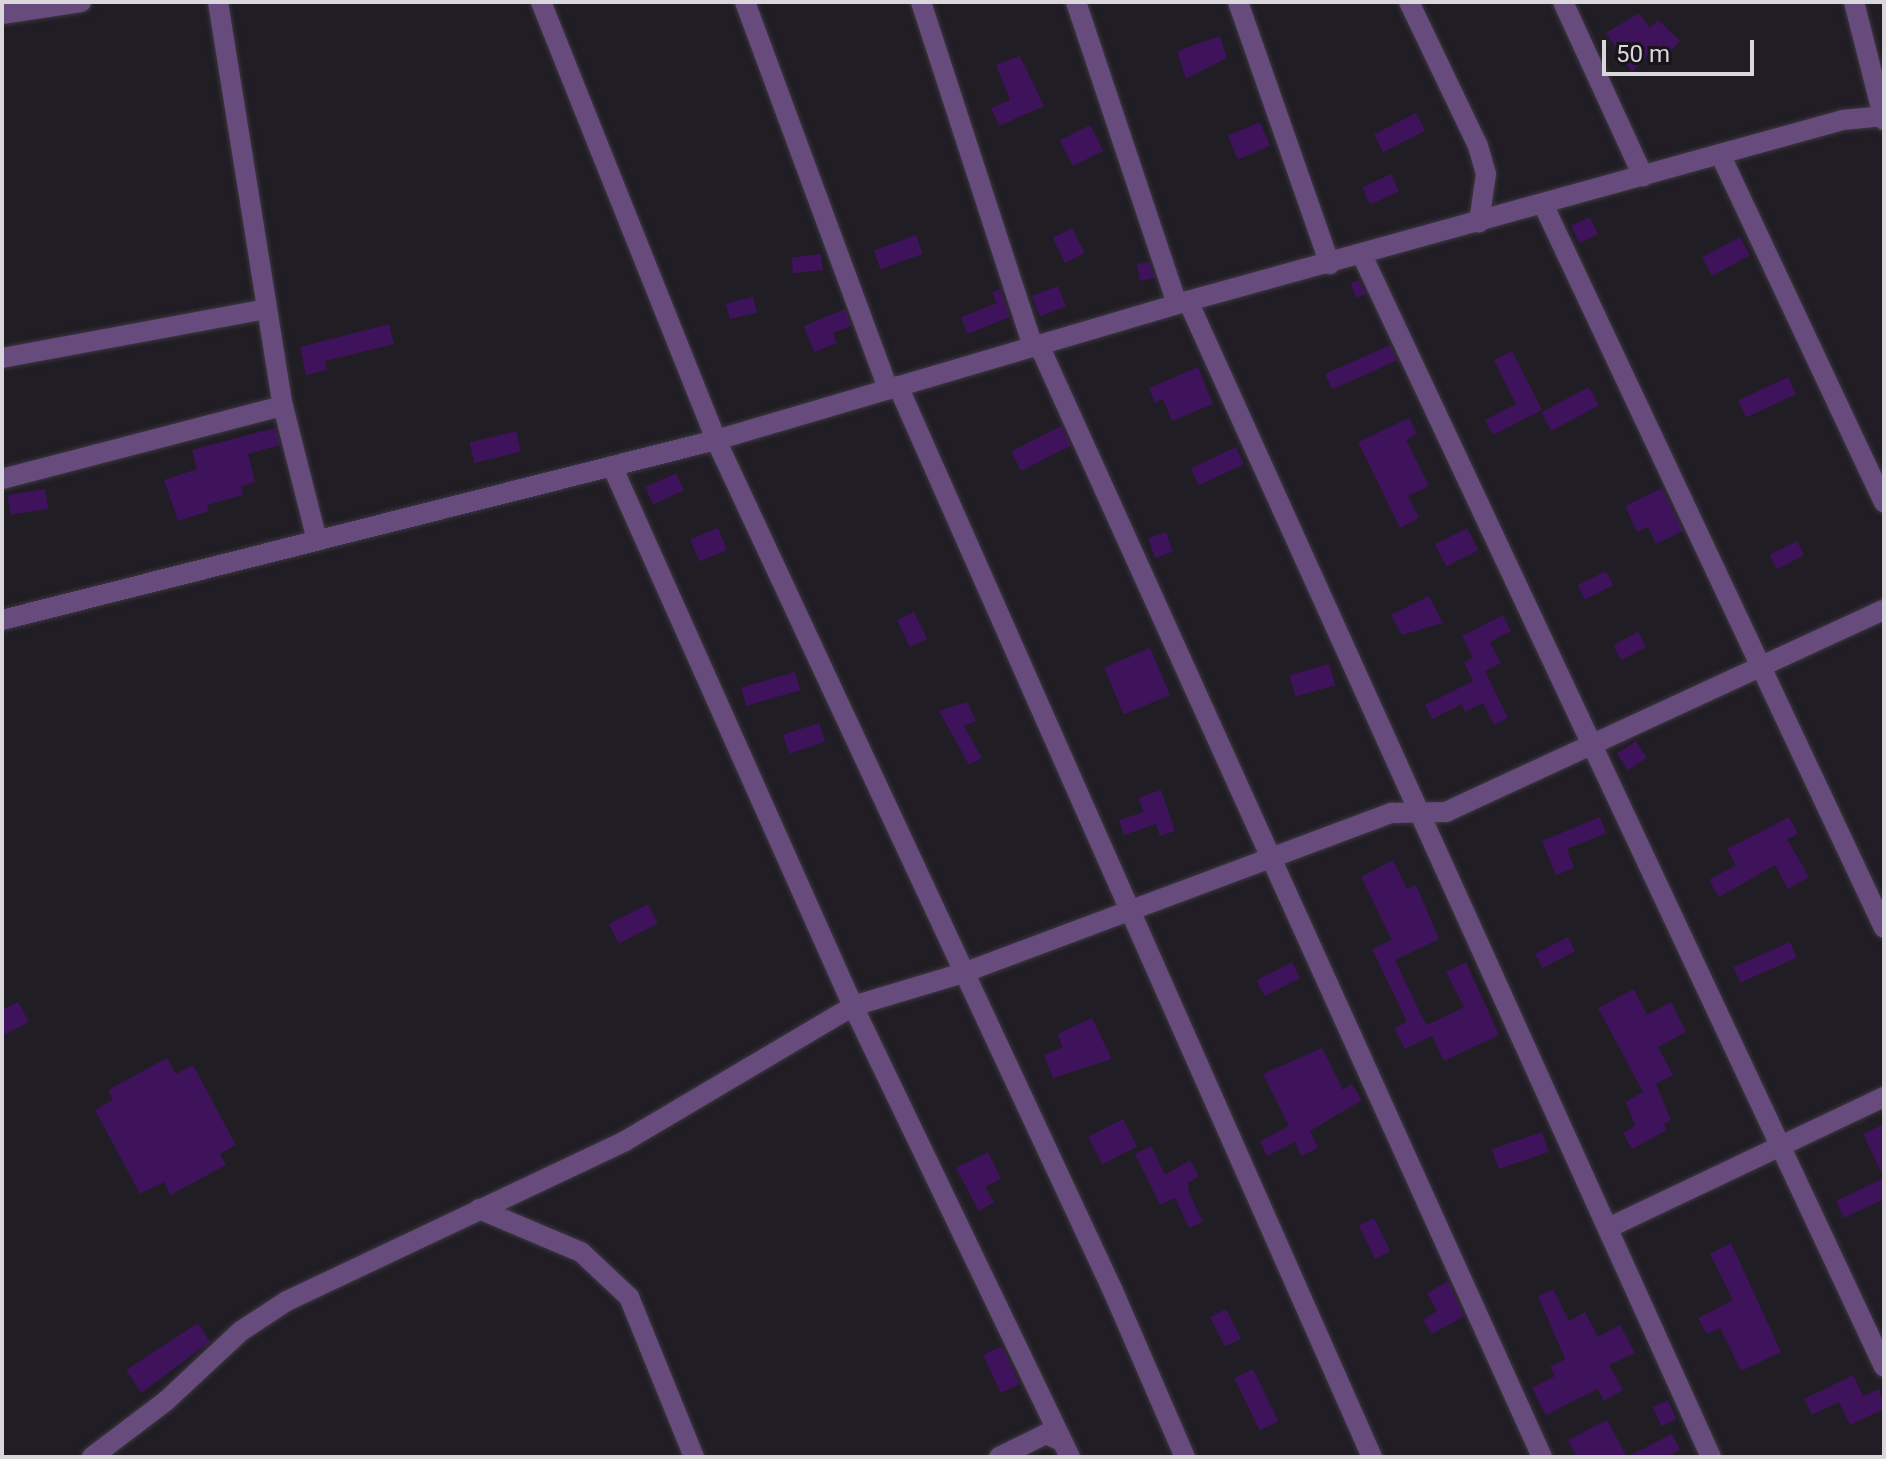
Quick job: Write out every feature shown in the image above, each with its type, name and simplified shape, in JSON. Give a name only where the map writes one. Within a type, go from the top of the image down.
[{"type":"street","points":[[218,2],[283,406],[317,540]]},
{"type":"street","points":[[541,2],[716,440],[1113,1291],[1185,1457]]},
{"type":"street","points":[[745,2],[893,388],[1372,1457]]},
{"type":"street","points":[[921,2],[1036,346],[1271,856],[1542,1457]]},
{"type":"street","points":[[1076,2],[1183,303],[1419,812],[1711,1457]]},
{"type":"street","points":[[1238,2],[1330,264]]},
{"type":"street","points":[[1409,2],[1478,146],[1486,174],[1479,222]]},
{"type":"street","points":[[1563,2],[1643,176]]},
{"type":"street","points":[[2,620],[716,440],[1183,303],[1720,154],[1843,120],[1883,117],[1854,2]]},
{"type":"street","points":[[2,14],[70,3]]},
{"type":"street","points":[[1720,154],[1884,502]]},
{"type":"street","points":[[1543,204],[1884,928]]},
{"type":"street","points":[[1362,255],[1884,1367]]},
{"type":"street","points":[[2,358],[266,309]]},
{"type":"street","points":[[2,479],[283,406]]},
{"type":"street","points":[[612,466],[853,1006],[1065,1449]]},
{"type":"street","points":[[92,1457],[167,1400],[241,1331],[287,1301],[625,1141],[853,1006],[963,973],[1126,908],[1392,813],[1446,812],[1762,670],[1884,610]]},
{"type":"street","points":[[1608,1228],[1781,1142],[1884,1097]]},
{"type":"street","points":[[479,1209],[581,1252],[629,1297],[694,1457]]},
{"type":"street","points":[[999,1457],[1046,1434],[1065,1449]]},
{"type":"building","points":[[1639,13],[1650,28],[1658,20],[1680,41],[1668,54],[1658,45],[1632,72],[1606,33]]},
{"type":"building","points":[[1220,36],[1227,58],[1186,79],[1177,51]]},
{"type":"building","points":[[1020,56],[1044,106],[999,126],[991,108],[1010,100],[996,65]]},
{"type":"building","points":[[1416,113],[1425,131],[1383,152],[1374,134]]},
{"type":"building","points":[[1260,122],[1270,146],[1238,160],[1228,136]]},
{"type":"building","points":[[1090,125],[1103,151],[1073,166],[1060,140]]},
{"type":"building","points":[[1391,174],[1399,191],[1370,205],[1362,188]]},
{"type":"building","points":[[1590,217],[1598,234],[1579,243],[1571,226]]},
{"type":"building","points":[[1072,228],[1085,253],[1065,263],[1052,238]]},
{"type":"building","points":[[916,235],[923,254],[881,269],[874,250]]},
{"type":"building","points":[[1740,237],[1750,256],[1712,276],[1702,257]]},
{"type":"building","points":[[821,254],[823,270],[793,274],[791,258]]},
{"type":"building","points":[[1149,262],[1155,278],[1140,281],[1137,264]]},
{"type":"building","points":[[1359,280],[1366,294],[1356,298],[1351,283]]},
{"type":"building","points":[[1058,286],[1066,307],[1040,317],[1032,296]]},
{"type":"building","points":[[1000,289],[1010,317],[967,334],[961,317],[997,303],[992,292]]},
{"type":"building","points":[[753,297],[757,313],[730,319],[726,304]]},
{"type":"building","points":[[845,309],[851,326],[833,333],[837,343],[814,352],[804,326]]},
{"type":"building","points":[[389,324],[394,344],[325,361],[327,370],[306,375],[300,347]]},
{"type":"building","points":[[1390,345],[1397,361],[1332,389],[1325,374]]},
{"type":"building","points":[[1512,351],[1542,410],[1493,435],[1485,420],[1516,404],[1494,360]]},
{"type":"building","points":[[1198,367],[1213,404],[1172,421],[1163,399],[1155,403],[1149,388]]},
{"type":"building","points":[[1788,377],[1796,394],[1746,417],[1738,400]]},
{"type":"building","points":[[1589,387],[1599,406],[1551,431],[1541,412]]},
{"type":"building","points":[[1409,418],[1417,434],[1406,440],[1429,486],[1408,496],[1419,518],[1400,528],[1358,442]]},
{"type":"building","points":[[1061,426],[1071,446],[1021,471],[1011,451]]},
{"type":"building","points":[[275,428],[280,445],[248,454],[255,482],[241,486],[243,495],[207,505],[209,511],[178,521],[164,480],[197,469],[192,450]]},
{"type":"building","points":[[516,431],[521,451],[475,463],[469,443]]},
{"type":"building","points":[[1236,447],[1244,464],[1199,485],[1191,468]]},
{"type":"building","points":[[676,473],[684,490],[653,505],[645,487]]},
{"type":"building","points":[[1662,488],[1683,531],[1656,544],[1648,527],[1637,532],[1625,506]]},
{"type":"building","points":[[45,489],[48,509],[11,515],[7,495]]},
{"type":"building","points":[[718,528],[727,550],[699,561],[690,539]]},
{"type":"building","points":[[1467,528],[1478,550],[1446,567],[1435,544]]},
{"type":"building","points":[[1166,532],[1173,552],[1155,558],[1148,538]]},
{"type":"building","points":[[1797,541],[1804,555],[1777,569],[1769,555]]},
{"type":"building","points":[[1606,571],[1613,585],[1585,600],[1577,586]]},
{"type":"building","points":[[1429,596],[1443,623],[1402,635],[1391,615]]},
{"type":"building","points":[[914,612],[927,639],[910,647],[897,620]]},
{"type":"building","points":[[1503,615],[1511,631],[1490,642],[1501,663],[1485,671],[1508,718],[1494,725],[1483,703],[1465,712],[1462,704],[1432,719],[1425,705],[1473,681],[1464,662],[1473,658],[1462,636]]},
{"type":"building","points":[[1638,632],[1646,647],[1621,660],[1613,645]]},
{"type":"building","points":[[1150,648],[1170,695],[1124,714],[1104,668]]},
{"type":"building","points":[[1329,664],[1335,685],[1296,696],[1290,675]]},
{"type":"building","points":[[795,672],[800,690],[746,706],[741,687]]},
{"type":"building","points":[[967,702],[976,721],[964,726],[982,758],[969,765],[939,711]]},
{"type":"building","points":[[819,723],[825,742],[789,754],[783,735]]},
{"type":"building","points":[[1636,741],[1647,758],[1628,770],[1617,754]]},
{"type":"building","points":[[1161,790],[1175,831],[1160,836],[1156,824],[1124,835],[1119,820],[1144,812],[1138,798]]},
{"type":"building","points":[[1600,817],[1606,833],[1567,849],[1574,868],[1556,875],[1542,841]]},
{"type":"building","points":[[1789,817],[1798,834],[1787,839],[1809,877],[1788,889],[1775,865],[1719,897],[1709,880],[1736,865],[1727,849]]},
{"type":"building","points":[[1393,860],[1407,889],[1416,885],[1439,939],[1395,960],[1427,1025],[1464,1007],[1446,972],[1466,962],[1499,1035],[1444,1061],[1432,1036],[1405,1049],[1394,1028],[1407,1022],[1372,949],[1392,940],[1361,877]]},
{"type":"building","points":[[648,904],[658,924],[619,944],[609,924]]},
{"type":"building","points":[[1568,937],[1575,951],[1542,968],[1535,954]]},
{"type":"building","points":[[1790,942],[1797,958],[1740,983],[1733,967]]},
{"type":"building","points":[[1292,962],[1300,978],[1265,996],[1256,980]]},
{"type":"building","points":[[1634,989],[1647,1015],[1671,1002],[1686,1032],[1658,1047],[1673,1075],[1656,1084],[1671,1120],[1664,1124],[1667,1130],[1632,1149],[1623,1133],[1635,1126],[1626,1102],[1643,1092],[1598,1008]]},
{"type":"building","points":[[18,1002],[29,1022],[2,1036],[2,1010]]},
{"type":"building","points":[[1092,1018],[1112,1059],[1053,1078],[1044,1055],[1063,1047],[1057,1034]]},
{"type":"building","points":[[1322,1048],[1343,1090],[1352,1084],[1362,1100],[1310,1131],[1318,1148],[1301,1156],[1295,1142],[1267,1156],[1260,1141],[1289,1126],[1263,1074]]},
{"type":"building","points":[[167,1058],[176,1074],[193,1065],[236,1145],[220,1154],[226,1165],[170,1195],[164,1182],[140,1194],[95,1110],[113,1100],[108,1090]]},
{"type":"building","points":[[1123,1119],[1137,1147],[1102,1164],[1088,1137]]},
{"type":"building","points":[[1884,1124],[1884,1178],[1863,1134]]},
{"type":"building","points":[[1542,1132],[1549,1152],[1499,1169],[1492,1149]]},
{"type":"building","points":[[1151,1146],[1165,1175],[1190,1160],[1199,1176],[1188,1183],[1189,1193],[1203,1222],[1189,1228],[1175,1198],[1160,1205],[1135,1154]]},
{"type":"building","points":[[988,1152],[1001,1179],[985,1187],[994,1202],[979,1211],[956,1168]]},
{"type":"building","points":[[1884,1178],[1884,1199],[1844,1218],[1836,1201]]},
{"type":"building","points":[[1374,1218],[1390,1251],[1375,1259],[1359,1225]]},
{"type":"building","points":[[1731,1243],[1781,1352],[1741,1371],[1720,1328],[1707,1334],[1698,1318],[1733,1300],[1710,1254]]},
{"type":"building","points":[[1448,1281],[1464,1316],[1432,1334],[1423,1320],[1437,1311],[1427,1293]]},
{"type":"building","points":[[1553,1289],[1569,1321],[1585,1312],[1598,1337],[1620,1325],[1635,1353],[1609,1365],[1623,1390],[1604,1401],[1598,1389],[1546,1415],[1532,1388],[1555,1376],[1550,1367],[1565,1359],[1538,1296]]},
{"type":"building","points":[[1226,1309],[1241,1338],[1225,1347],[1210,1317]]},
{"type":"building","points":[[198,1323],[210,1342],[141,1393],[126,1370]]},
{"type":"building","points":[[1002,1346],[1020,1384],[1001,1393],[983,1355]]},
{"type":"building","points":[[1253,1369],[1278,1421],[1260,1430],[1234,1378]]},
{"type":"building","points":[[1853,1375],[1863,1396],[1879,1389],[1884,1409],[1850,1425],[1839,1402],[1812,1415],[1804,1399]]},
{"type":"building","points":[[1668,1400],[1677,1419],[1661,1426],[1653,1407]]},
{"type":"building","points":[[1607,1420],[1627,1457],[1577,1457],[1568,1440]]},
{"type":"building","points":[[1672,1434],[1680,1450],[1667,1457],[1627,1457]]}]
